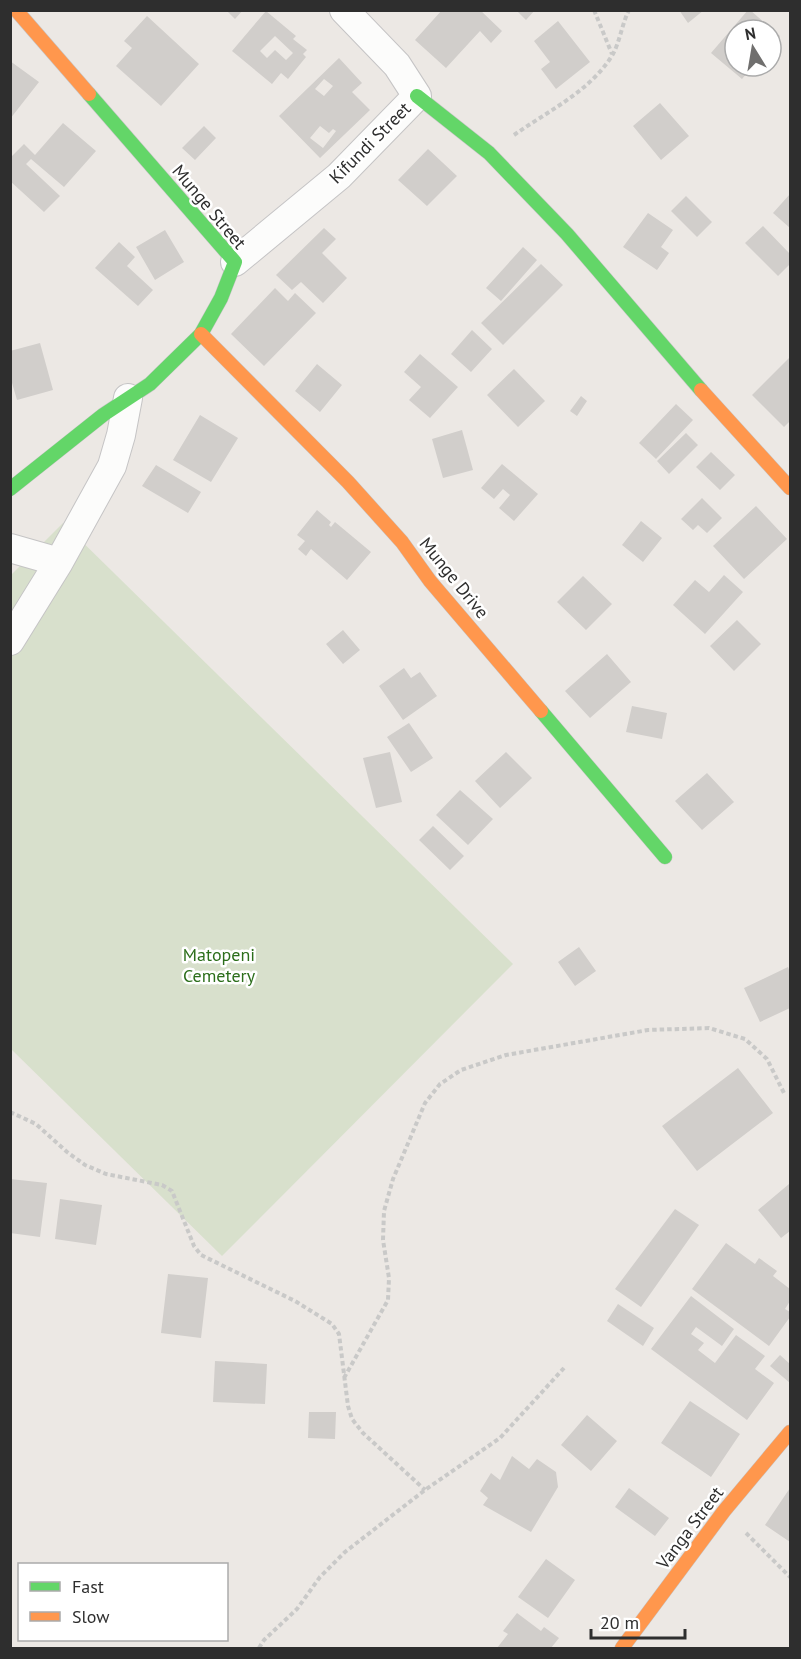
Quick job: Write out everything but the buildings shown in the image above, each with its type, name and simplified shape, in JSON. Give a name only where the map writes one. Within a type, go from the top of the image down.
[{"type":"street","name":"Munge Street","points":[[10,489],[103,415],[150,384],[201,334],[221,298],[235,262],[16,10]]},
{"type":"street","name":"Kifundi Street","points":[[235,262],[339,176],[417,96],[397,65],[344,10]]},
{"type":"street","points":[[417,96],[489,153],[567,234],[719,411],[790,488]]},
{"type":"street","name":"Munge Drive","points":[[201,334],[348,482],[394,533],[430,581],[665,857]]},
{"type":"street","points":[[10,641],[59,562],[112,466],[122,435],[128,398]]},
{"type":"street","points":[[10,548],[59,562]]},
{"type":"street","name":"Vanga Street","points":[[622,1648],[724,1511],[790,1432]]},
{"type":"path","points":[[594,10],[612,55]]},
{"type":"path","points":[[489,153],[576,93],[598,75],[612,55],[629,10]]},
{"type":"path","points":[[344,1378],[388,1300],[389,1278],[382,1240],[384,1210],[393,1179],[425,1103],[440,1084],[461,1070],[506,1055],[648,1030],[709,1028],[745,1039],[767,1059],[784,1093]]},
{"type":"path","points":[[10,1112],[36,1124],[85,1165],[106,1174],[162,1185],[172,1191],[194,1246],[201,1255],[295,1301],[332,1324],[339,1334],[348,1406],[352,1419],[425,1490]]},
{"type":"path","points":[[259,1648],[264,1640],[297,1609],[320,1577],[345,1552],[425,1490],[500,1438],[564,1368]]},
{"type":"path","points":[[724,1511],[790,1577]]},
{"type":"green space","name":"Matopeni Cemetery","points":[[63,523],[513,964],[222,1256],[11,1049],[10,576]]},
{"type":"traffic: fast","points":[[10,489],[103,415],[150,384],[201,334],[221,298],[235,262],[89,94]]},
{"type":"traffic: fast","points":[[417,96],[489,153],[567,234],[701,390]]},
{"type":"traffic: fast","points":[[541,711],[665,857]]},
{"type":"traffic: slow","points":[[16,10],[89,94]]},
{"type":"traffic: slow","points":[[201,334],[348,482],[402,542],[430,581],[541,711]]},
{"type":"traffic: slow","points":[[701,390],[790,488]]},
{"type":"traffic: slow","points":[[622,1648],[724,1511],[790,1432]]}]
